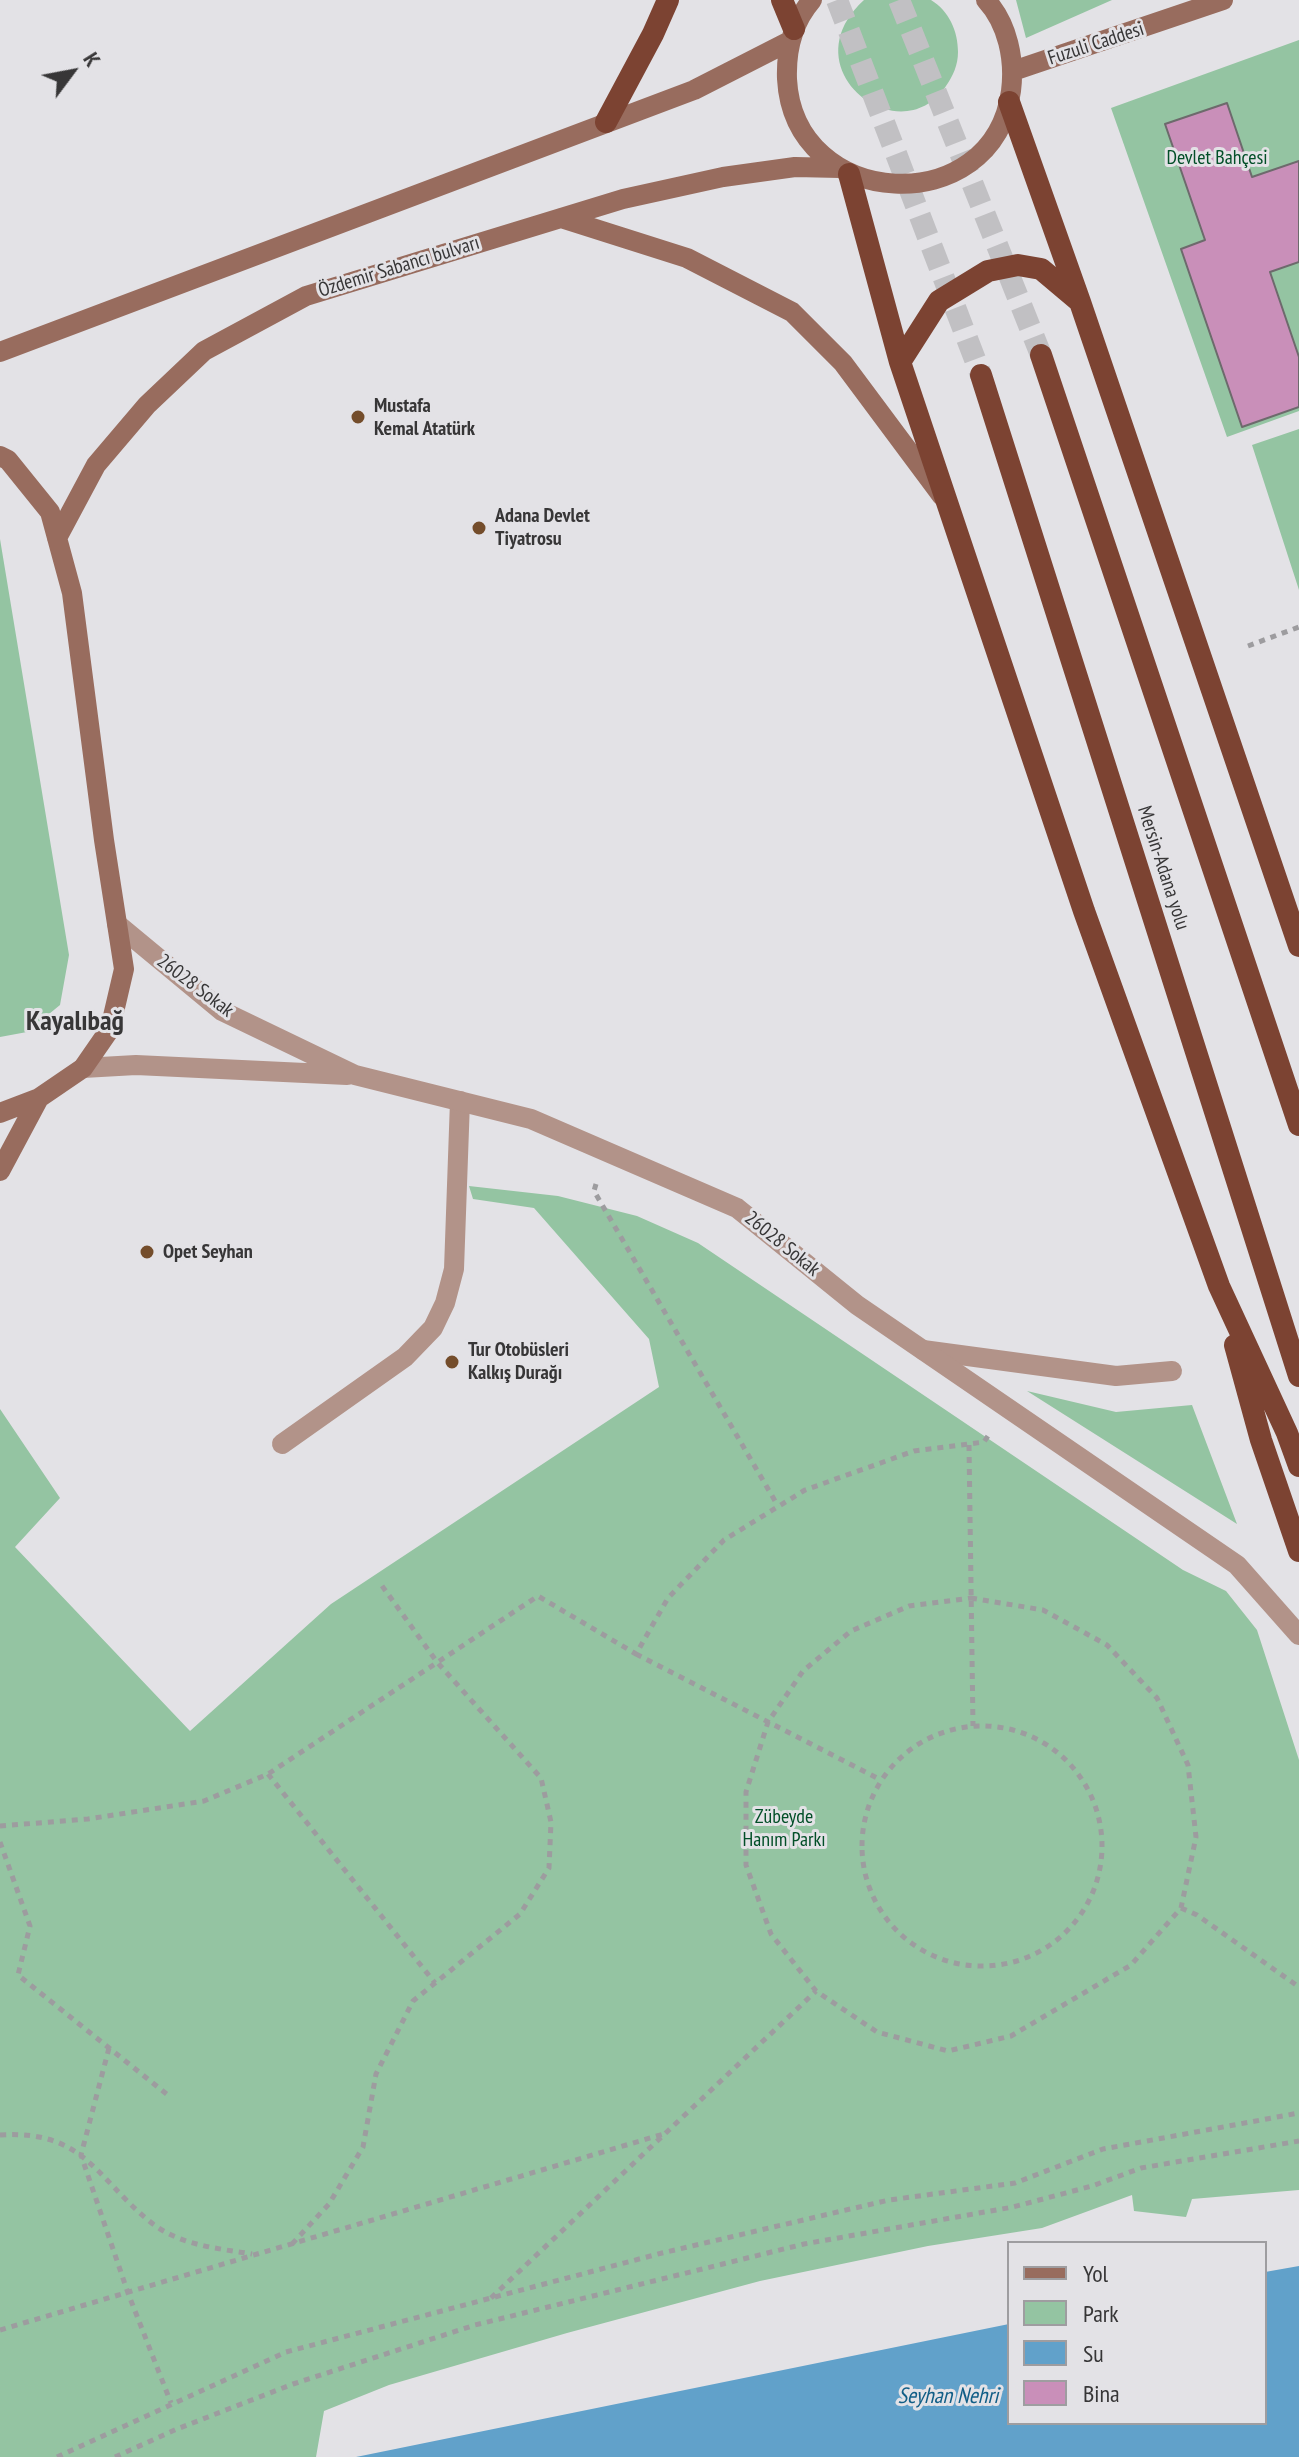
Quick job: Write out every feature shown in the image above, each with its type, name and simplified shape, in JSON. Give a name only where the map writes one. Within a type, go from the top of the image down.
[{"type":"highway","points":[[606,122],[668,0]]},
{"type":"highway","points":[[782,0],[792,35]]},
{"type":"highway","points":[[1009,102],[1299,946]]},
{"type":"highway","points":[[844,171],[900,362],[1084,911],[1219,1286],[1261,1440],[1299,1551]]},
{"type":"highway","points":[[900,362],[939,301],[988,271],[1018,265],[1041,269],[1080,302]]},
{"type":"highway","points":[[1041,355],[1299,1125]]},
{"type":"highway","name":"Mersin-Adana yolu","points":[[981,375],[1299,1376]]},
{"type":"highway","points":[[1219,1286],[1287,1433],[1299,1466]]},
{"type":"main road","points":[[812,0],[792,35],[787,77],[794,113],[805,135],[844,171],[873,183],[898,186],[946,176],[968,163],[986,146],[1000,125],[1009,102],[1013,71],[1007,38],[993,7],[986,0]]},
{"type":"main road","name":"Fuzuli Caddesi","points":[[1013,71],[1223,0]]},
{"type":"main road","points":[[0,352],[694,90],[792,35]]},
{"type":"main road","name":"Özdemir Sabancı bulvarı","points":[[57,538],[96,465],[147,405],[204,351],[306,296],[623,199],[723,177],[795,167],[844,171]]},
{"type":"main road","points":[[561,218],[687,258],[792,312],[843,363],[948,505]]},
{"type":"main road","points":[[0,456],[8,460],[50,512],[72,593],[124,969],[110,1029],[83,1068],[39,1098],[0,1113]]},
{"type":"main road","points":[[0,1171],[39,1098]]},
{"type":"street","name":"26028 Sokak","points":[[117,924],[222,1011],[355,1075],[531,1119],[737,1208],[857,1305],[1237,1565],[1299,1635]]},
{"type":"street","points":[[83,1068],[136,1065],[355,1075]]},
{"type":"street","points":[[282,1444],[405,1357],[433,1328],[445,1303],[454,1269],[460,1101]]},
{"type":"street","points":[[923,1350],[1116,1376],[1172,1371]]},
{"type":"path","points":[[1248,646],[1299,627]]},
{"type":"path","points":[[596,1184],[594,1191],[778,1506]]},
{"type":"path","points":[[636,1654],[668,1598],[724,1540],[805,1490],[914,1451],[984,1442],[994,1426]]},
{"type":"path","points":[[969,1445],[973,1726]]},
{"type":"path","points":[[292,2244],[329,2204],[363,2147],[376,2074],[413,2001],[520,1914],[549,1868],[551,1822],[541,1778],[437,1662],[380,1583]]},
{"type":"path","points":[[0,1826],[88,1819],[204,1801],[268,1774],[538,1596],[636,1654],[881,1781]]},
{"type":"path","points":[[971,1598],[1043,1610],[1107,1645],[1157,1698],[1188,1765],[1196,1837],[1181,1908],[1131,1965],[1011,2036],[948,2051],[877,2032],[816,1991],[771,1934],[746,1865],[746,1792],[768,1722],[803,1671],[851,1631],[909,1606],[971,1598]]},
{"type":"path","points":[[987,1725],[1025,1733],[1057,1752],[1083,1780],[1098,1815],[1102,1853],[1094,1890],[1075,1922],[1047,1948],[1008,1964],[966,1965],[926,1953],[893,1928],[871,1893],[861,1852],[866,1811],[885,1773],[915,1744],[950,1729],[973,1726],[987,1725]]},
{"type":"path","points":[[268,1774],[435,1983]]},
{"type":"path","points":[[0,1842],[30,1926],[18,1975],[169,2096]]},
{"type":"path","points":[[1181,1908],[1197,1915],[1299,1987]]},
{"type":"path","points":[[489,2300],[816,1991]]},
{"type":"path","points":[[109,2048],[81,2155],[128,2293],[171,2403]]},
{"type":"path","points":[[57,2457],[286,2352],[662,2253],[889,2200],[1015,2183],[1103,2149],[1299,2113]]},
{"type":"path","points":[[0,2135],[26,2133],[73,2148],[149,2221],[192,2245],[256,2254]]},
{"type":"path","points":[[0,2330],[667,2133]]},
{"type":"path","points":[[115,2457],[293,2384],[475,2325],[804,2244],[1013,2207],[1092,2186],[1141,2168],[1299,2141]]},
{"type":"green space","points":[[864,0],[931,0],[951,22],[958,52],[956,66],[946,86],[926,105],[903,111],[880,107],[859,95],[844,76],[838,52],[844,26]]},
{"type":"green space","points":[[1016,0],[1112,0],[1026,38]]},
{"type":"green space","name":"Devlet Bahçesi","points":[[1299,40],[1299,411],[1227,437],[1111,108]]},
{"type":"green space","points":[[1299,429],[1299,590],[1252,445]]},
{"type":"green space","points":[[0,539],[69,955],[60,1005],[27,1032],[0,1037]]},
{"type":"green space","name":"Zübeyde Hanım Parkı","points":[[469,1186],[558,1196],[637,1216],[698,1243],[1183,1570],[1226,1591],[1257,1630],[1299,1760],[1299,2190],[1192,2199],[1186,2217],[1134,2211],[1132,2195],[1042,2228],[928,2246],[760,2281],[567,2333],[389,2385],[324,2411],[316,2457],[0,2457],[0,1409],[60,1498],[15,1547],[190,1731],[331,1604],[659,1387],[649,1339],[534,1208],[473,1199]]},
{"type":"green space","points":[[1027,1391],[1116,1412],[1192,1405],[1237,1524]]},
{"type":"water","name":"Seyhan Nehri","points":[[1299,2266],[1299,2457],[356,2457],[1007,2324],[1007,2425],[1267,2425],[1267,2272]]},
{"type":"building","points":[[1227,103],[1252,177],[1299,161],[1299,262],[1270,272],[1299,357],[1299,407],[1242,427],[1181,249],[1205,240],[1165,124]]},
{"type":"tunnel","points":[[837,0],[981,375]]},
{"type":"tunnel","points":[[899,0],[1041,355]]},
{"type":"place","name":"Mustafa Kemal Atatürk","points":[[358,417]]},
{"type":"place","name":"Adana Devlet Tiyatrosu","points":[[479,528]]},
{"type":"place","name":"Opet Seyhan","points":[[147,1252]]},
{"type":"place","name":"Tur Otobüsleri Kalkış Durağı","points":[[452,1362]]},
{"type":"district","name":"Kayalıbağ","points":[[75,1022]]}]
